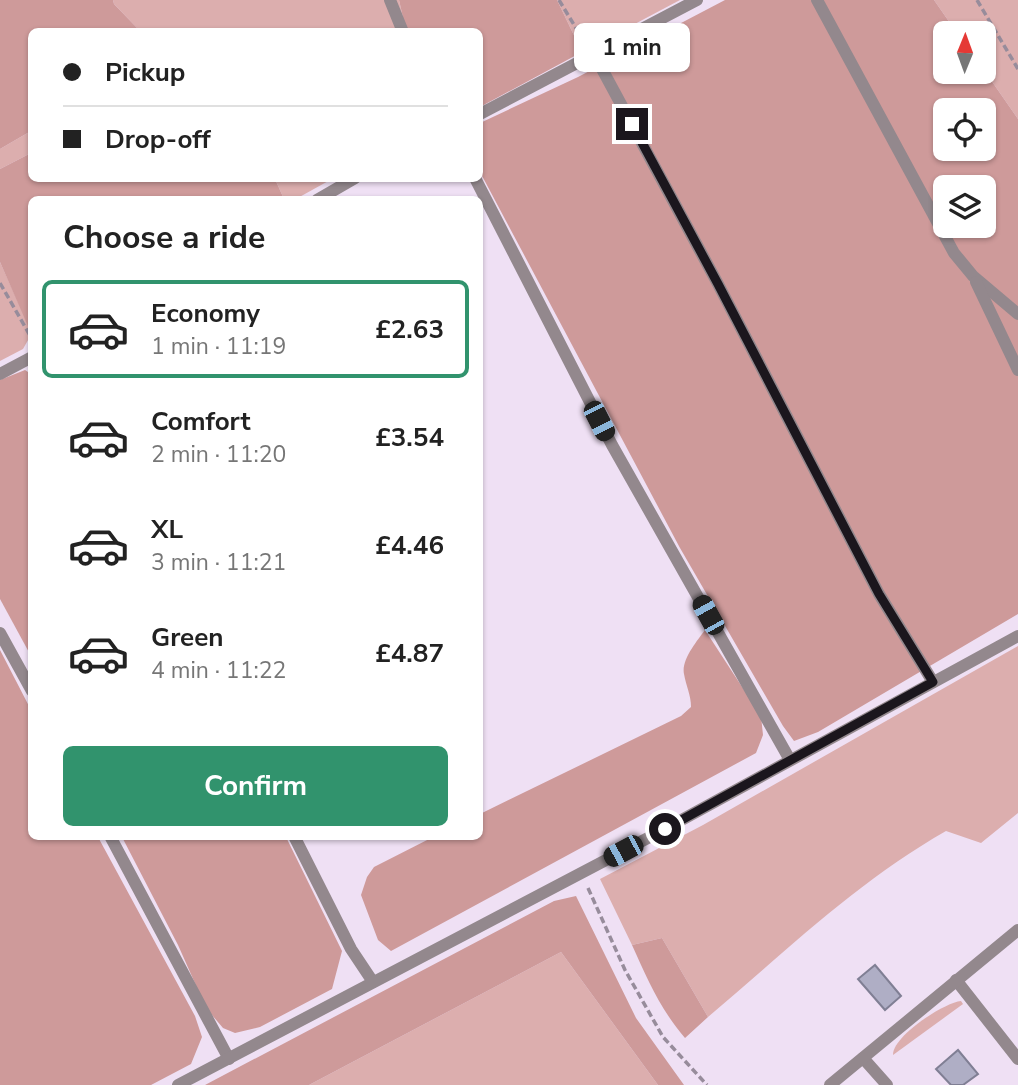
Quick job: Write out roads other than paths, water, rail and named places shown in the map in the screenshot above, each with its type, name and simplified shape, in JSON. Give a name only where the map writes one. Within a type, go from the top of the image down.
[{"type":"lane","points":[[390,0],[401,28]]},
{"type":"lane","points":[[483,112],[698,0]]},
{"type":"lane","points":[[817,0],[832,23],[954,253],[973,276],[1018,314]]},
{"type":"lane","points":[[595,56],[725,297],[879,594],[933,682]]},
{"type":"lane","points":[[324,196],[348,182]]},
{"type":"lane","points":[[477,182],[612,445],[790,760]]},
{"type":"lane","points":[[973,276],[1018,370]]},
{"type":"lane","points":[[0,374],[28,359]]},
{"type":"lane","points":[[0,633],[28,684]]},
{"type":"lane","points":[[178,1085],[581,873],[1018,636]]},
{"type":"lane","points":[[112,840],[229,1059]]},
{"type":"lane","points":[[297,840],[351,949],[373,982]]},
{"type":"lane","points":[[830,1085],[1018,930]]},
{"type":"lane","points":[[956,980],[1018,1059]]},
{"type":"lane","points":[[863,1058],[887,1085]]}]
